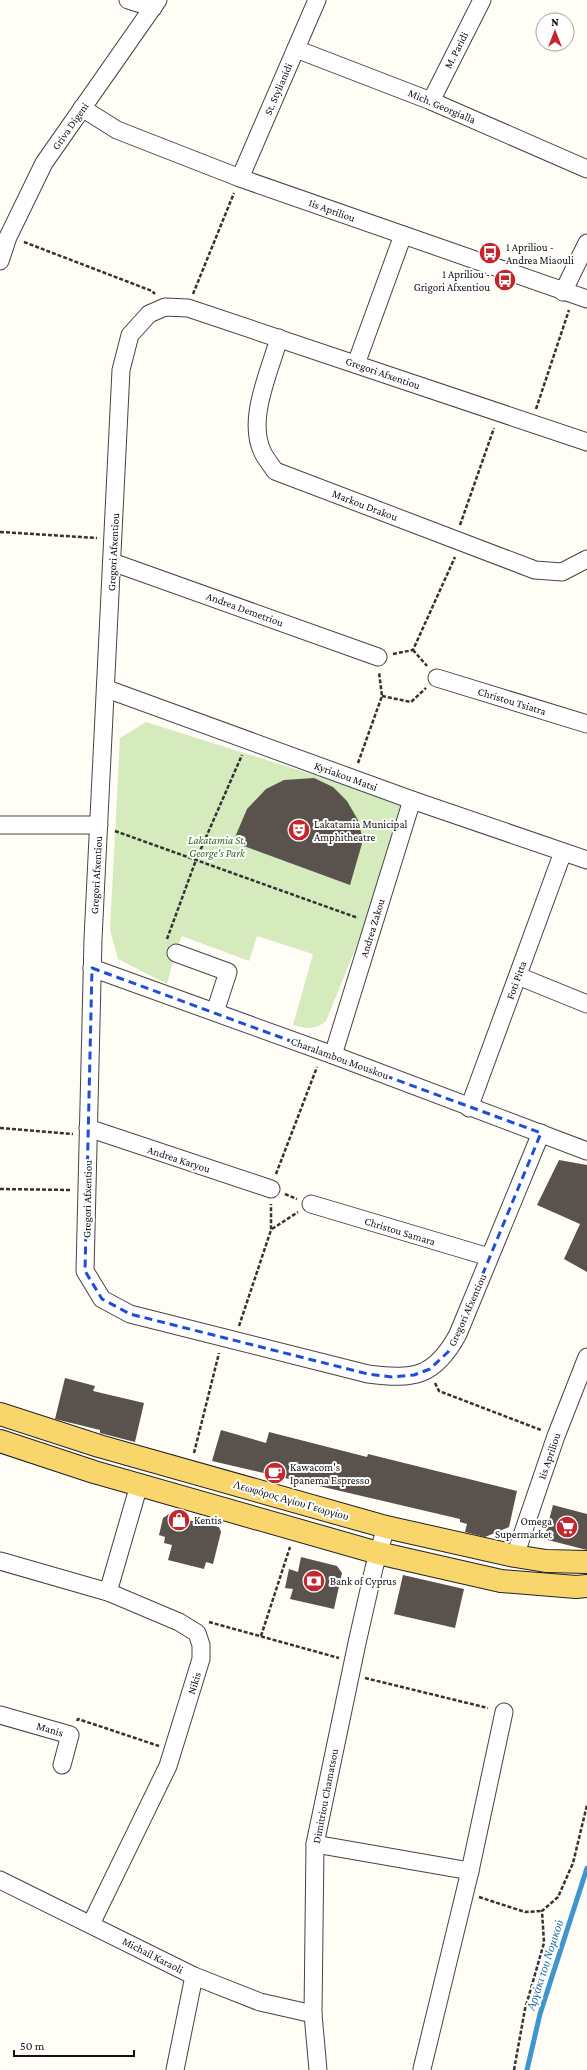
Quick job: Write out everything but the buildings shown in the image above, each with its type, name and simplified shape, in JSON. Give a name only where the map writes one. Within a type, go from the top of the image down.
[{"type":"main road","name":"Λεωφόρος Αγίου Γεωργίου","points":[[0,1414],[99,1446],[386,1527],[478,1549],[515,1556],[546,1561],[587,1562]]},
{"type":"main road","points":[[0,1441],[140,1485],[378,1553],[501,1581],[576,1587],[587,1586]]},
{"type":"street","points":[[128,0],[155,4]]},
{"type":"street","name":"St. Stylianidi","points":[[240,178],[317,0]]},
{"type":"street","name":"M. Paridi","points":[[431,100],[482,0]]},
{"type":"street","name":"Griva Digeni","points":[[0,261],[8,236],[44,163],[155,4]]},
{"type":"street","name":"Mich. Georgialla","points":[[296,49],[431,100],[587,168]]},
{"type":"street","name":"1is Apriliou","points":[[82,108],[117,130],[240,178],[575,295]]},
{"type":"street","points":[[356,364],[403,236]]},
{"type":"street","points":[[575,295],[587,243]]},
{"type":"street","name":"Gregori Afxentiou","points":[[541,1133],[452,1346],[448,1352],[430,1369],[414,1375],[392,1377],[368,1374],[130,1314],[102,1299],[85,1271],[92,968],[121,370],[130,335],[149,314],[165,307],[188,308],[587,442]]},
{"type":"street","name":"Markou Drakou","points":[[279,338],[259,406],[256,429],[262,452],[275,471],[535,570],[562,572],[587,559]]},
{"type":"street","name":"Andrea Demetriou","points":[[112,562],[378,657]]},
{"type":"street","name":"Christou Tsiatra","points":[[437,678],[587,724]]},
{"type":"street","name":"Kyriakou Matsi","points":[[106,689],[412,800],[587,860]]},
{"type":"street","name":"Andrea Zakou","points":[[328,1053],[374,924],[412,800]]},
{"type":"street","points":[[0,825],[99,826]]},
{"type":"street","name":"Foti Pitta","points":[[469,1108],[563,852]]},
{"type":"street","points":[[176,953],[228,972],[215,1012]]},
{"type":"street","name":"Charalambou Mouskou","points":[[92,968],[328,1053],[469,1108],[587,1151]]},
{"type":"street","points":[[518,976],[587,1004]]},
{"type":"street","name":"Andrea Karyou","points":[[88,1132],[271,1189]]},
{"type":"street","name":"Christou Samara","points":[[310,1204],[489,1257]]},
{"type":"street","name":"1is Apriliou","points":[[515,1556],[556,1436],[587,1357]]},
{"type":"street","points":[[108,1592],[140,1485]]},
{"type":"street","name":"Dimitriou Chamatsou","points":[[318,2070],[312,2014],[315,1844],[352,1668],[378,1553],[386,1527]]},
{"type":"street","points":[[0,1561],[108,1592],[179,1622],[197,1633]]},
{"type":"street","name":"Nikis","points":[[90,1924],[168,1766],[201,1659],[201,1645],[197,1633]]},
{"type":"street","points":[[422,2069],[470,1871],[504,1712]]},
{"type":"street","name":"Manis","points":[[0,1715],[70,1735],[62,1765]]},
{"type":"street","points":[[315,1844],[470,1871]]},
{"type":"street","name":"Michail Karaoli","points":[[0,1880],[194,1976],[260,2002],[312,2014]]},
{"type":"street","points":[[175,2070],[194,1976]]},
{"type":"path","points":[[188,308],[240,178]]},
{"type":"path","points":[[8,236],[152,291],[165,307]]},
{"type":"path","points":[[531,423],[575,295]]},
{"type":"path","points":[[413,650],[458,541],[500,412]]},
{"type":"path","points":[[0,532],[113,538]]},
{"type":"path","points":[[352,778],[382,696],[378,657],[413,650]]},
{"type":"path","points":[[382,696],[411,702],[437,678],[413,650]]},
{"type":"path","points":[[176,953],[163,950],[196,860],[248,740]]},
{"type":"path","points":[[99,826],[374,924]]},
{"type":"path","points":[[194,1454],[229,1339],[271,1230],[271,1189],[328,1053]]},
{"type":"path","points":[[0,1128],[88,1132]]},
{"type":"path","points":[[0,1189],[87,1191]]},
{"type":"path","points":[[271,1189],[310,1204]]},
{"type":"path","points":[[271,1230],[310,1204]]},
{"type":"path","points":[[430,1369],[438,1391],[556,1436]]},
{"type":"path","points":[[261,1636],[296,1529]]},
{"type":"path","points":[[197,1633],[208,1622],[261,1636],[352,1668],[504,1712]]},
{"type":"path","points":[[70,1735],[78,1719],[172,1751]]},
{"type":"path","points":[[465,1892],[525,1912],[542,1911],[558,1897],[573,1862],[587,1805]]},
{"type":"path","points":[[514,2070],[525,2009],[544,1943],[542,1911]]},
{"type":"highlighted area","points":[[92,968],[333,1055],[541,1133],[458,1334],[448,1352],[430,1369],[414,1375],[392,1377],[368,1374],[130,1314],[102,1299],[85,1271]]},
{"type":"green space","name":"Lakatamia St. George's Park","points":[[146,722],[327,779],[402,806],[376,898],[326,1021],[322,1024],[311,1028],[293,1025],[313,954],[257,936],[249,961],[182,936],[175,953],[167,984],[118,959],[110,930],[120,738]]},
{"type":"waterway","name":"Αργάκι του Νομικού","points":[[527,2070],[540,2014],[587,1868]]},
{"type":"place","name":"1 Apriliou - Andrea Miaouli","points":[[490,253]]},
{"type":"place","name":"1 Apriliou - Grigori Afxentiou","points":[[505,280]]},
{"type":"place","name":"Lakatamia Municipal Amphitheatre","points":[[299,830]]},
{"type":"place","name":"Kawacom's Ipanema Espresso","points":[[275,1473]]},
{"type":"place","name":"Kentis","points":[[179,1520]]},
{"type":"place","name":"Omega Supermarket","points":[[567,1527]]},
{"type":"place","name":"Bank of Cyprus","points":[[314,1581]]}]
